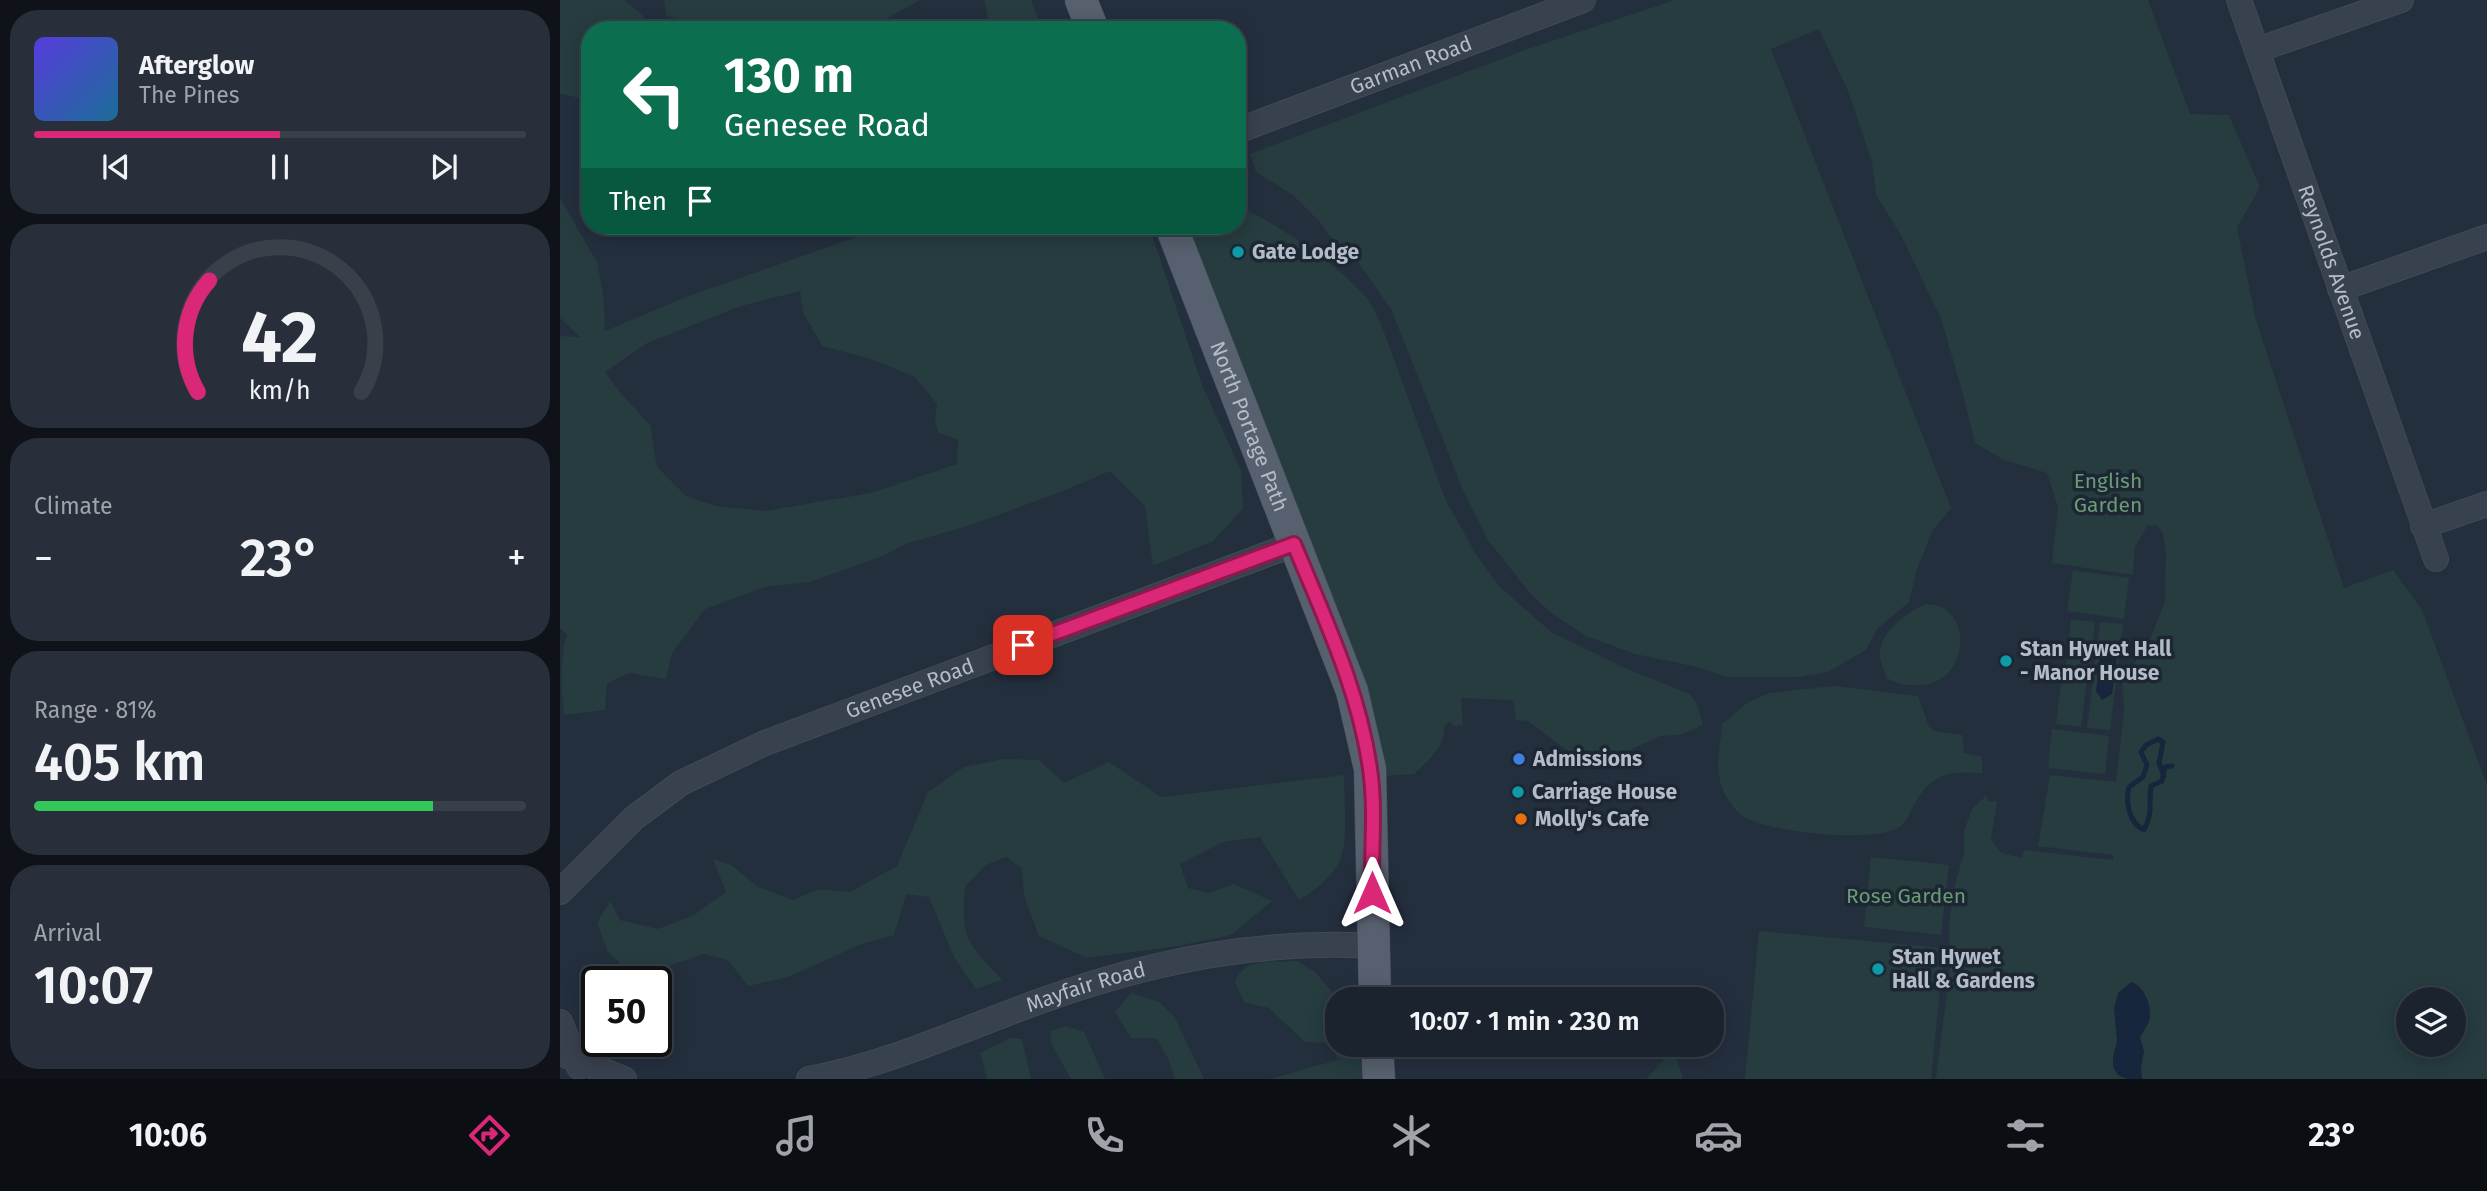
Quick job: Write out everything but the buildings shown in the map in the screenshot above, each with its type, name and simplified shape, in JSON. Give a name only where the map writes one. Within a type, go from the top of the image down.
[{"type":"main road","points":[[1081,0],[1089,21]]},
{"type":"main road","name":"North Portage Path","points":[[1174,235],[1352,691],[1370,769],[1374,987]]},
{"type":"main road","points":[[1378,1057],[1379,1079]]},
{"type":"street","name":"Garman Road","points":[[1246,128],[1583,0]]},
{"type":"street","name":"Reynolds Avenue","points":[[2239,0],[2436,559]]},
{"type":"street","points":[[2257,50],[2401,0]]},
{"type":"street","points":[[2340,289],[2487,237]]},
{"type":"street","points":[[2423,526],[2487,504]]},
{"type":"street","name":"Genesee Road","points":[[560,892],[634,818],[671,790],[765,743],[1294,544]]},
{"type":"street","name":"Mayfair Road","points":[[808,1079],[834,1075],[926,1046],[1111,976],[1171,961],[1279,946],[1372,946]]},
{"type":"street","points":[[560,1022],[573,1064],[624,1079]]},
{"type":"green space","points":[[560,0],[624,0],[643,16],[645,21],[581,21],[581,99],[560,93]]},
{"type":"green space","points":[[664,0],[920,0],[882,21],[681,21],[666,15]]},
{"type":"green space","points":[[984,0],[1031,0],[1039,21],[989,21]]},
{"type":"green space","name":"English Garden","points":[[1675,0],[2148,0],[2190,114],[2229,115],[2260,187],[2237,228],[2256,320],[2344,588],[2393,570],[2422,610],[2487,785],[2487,1079],[1936,1079],[1950,968],[1949,924],[1954,889],[1964,853],[1964,831],[1972,809],[1987,795],[1987,801],[1997,802],[1991,839],[2001,853],[2022,858],[2024,850],[2113,860],[2113,855],[2038,846],[2050,775],[2116,782],[2124,711],[2122,681],[2149,642],[2165,601],[2166,551],[2163,533],[2157,525],[2147,526],[2135,547],[2133,575],[2052,563],[2058,507],[2047,473],[2004,460],[1975,443],[1941,319],[1901,235],[1876,195],[1872,162],[1848,91],[1819,29],[1771,49],[1951,508],[1933,530],[1917,569],[1909,602],[1878,628],[1866,650],[1828,672],[1799,677],[1727,677],[1697,667],[1635,654],[1586,636],[1550,612],[1529,592],[1488,540],[1465,495],[1391,309],[1356,259],[1330,236],[1293,195],[1256,172],[1250,154],[1525,50]]},
{"type":"green space","points":[[560,198],[598,264],[605,331],[686,297],[862,235],[1152,235],[1202,385],[1241,470],[1243,509],[1213,541],[1153,566],[1145,506],[1110,471],[968,526],[908,543],[883,556],[810,582],[765,587],[705,609],[672,653],[666,679],[629,673],[607,684],[605,710],[565,715],[562,675],[567,635],[560,628],[560,336],[580,337],[560,318]],"holes":[[[800,291],[803,312],[822,346],[868,358],[915,377],[937,404],[935,422],[939,433],[958,440],[957,464],[871,493],[765,511],[716,506],[686,496],[657,467],[650,425],[605,372],[647,343],[741,306]]]},
{"type":"green space","points":[[1246,210],[1289,234],[1321,257],[1367,299],[1381,324],[1446,501],[1476,554],[1499,586],[1551,632],[1625,668],[1690,694],[1697,704],[1703,725],[1680,735],[1660,736],[1604,762],[1590,764],[1528,721],[1516,720],[1513,700],[1461,698],[1463,725],[1453,726],[1450,721],[1445,725],[1439,747],[1414,774],[1385,776],[1190,235],[1246,235]]},
{"type":"green space","points":[[2073,570],[2129,578],[2124,619],[2067,611]]},
{"type":"green space","points":[[1927,604],[1941,607],[1953,617],[1959,628],[1959,654],[1945,676],[1933,683],[1914,685],[1895,682],[1887,678],[1882,665],[1882,643],[1898,622]]},
{"type":"green space","points":[[2071,619],[2095,622],[2089,669],[2066,667]]},
{"type":"green space","points":[[2100,622],[2123,624],[2110,730],[2087,728]]},
{"type":"green space","points":[[2062,676],[2087,679],[2081,727],[2056,724]]},
{"type":"green space","points":[[1834,686],[1918,696],[1929,727],[1935,731],[1962,735],[1964,753],[1982,757],[1982,773],[1951,774],[1935,780],[1921,793],[1903,824],[1888,831],[1869,834],[1820,834],[1771,826],[1752,821],[1740,814],[1727,798],[1720,779],[1718,764],[1722,724],[1747,703],[1769,693]]},
{"type":"green space","points":[[2052,729],[2109,736],[2105,774],[2048,768]]},
{"type":"green space","points":[[1004,759],[1039,760],[1064,783],[1109,762],[1161,797],[1344,775],[1343,850],[1334,870],[1299,900],[1260,837],[1223,842],[1180,864],[1188,888],[1208,893],[1234,884],[1272,901],[1231,935],[1178,946],[1087,958],[1039,936],[1024,896],[1022,868],[1006,857],[986,865],[965,887],[964,919],[969,940],[1002,980],[976,989],[954,957],[929,897],[906,894],[894,935],[864,943],[788,977],[748,986],[728,960],[704,954],[668,966],[623,966],[608,952],[597,923],[610,901],[620,920],[658,929],[694,915],[726,892],[713,859],[731,865],[758,887],[793,900],[819,889],[850,892],[897,866],[928,792],[964,767]]},
{"type":"green space","name":"Rose Garden","points":[[1871,857],[1949,865],[1941,935],[1864,927]]},
{"type":"green space","points":[[1759,931],[1944,948],[1931,1079],[1745,1079]]},
{"type":"green space","points":[[1298,961],[1315,972],[1328,987],[1325,987],[1325,1043],[1305,1042],[1269,1008],[1245,1003],[1235,983],[1239,974],[1252,965]]},
{"type":"green space","points":[[1131,993],[1159,1002],[1174,1016],[1204,1079],[1175,1079],[1168,1058],[1156,1038],[1131,1038],[1115,1012]]},
{"type":"green space","points":[[1066,1026],[1084,1032],[1105,1079],[1071,1079],[1051,1043],[1050,1031]]},
{"type":"green space","points":[[1011,1038],[1022,1039],[1031,1079],[987,1079],[980,1053]]},
{"type":"green space","points":[[1336,1057],[1359,1057],[1365,1079],[1270,1079],[1337,1060]]},
{"type":"green space","points":[[1667,1057],[1676,1057],[1683,1079],[1647,1078]]},
{"type":"water","points":[[2105,650],[2112,650],[2117,657],[2112,694],[2102,700],[2096,691],[2100,655]]},
{"type":"water","points":[[2131,982],[2144,993],[2150,1010],[2149,1021],[2140,1037],[2144,1051],[2142,1079],[2127,1079],[2118,1075],[2113,1067],[2117,1041],[2114,1008],[2118,993]]},
{"type":"waterway","points":[[2164,776],[2159,763],[2163,742],[2158,739],[2146,745],[2141,752],[2147,765],[2143,777],[2129,787],[2128,793],[2132,817],[2144,830],[2150,812],[2151,786],[2162,781],[2165,767],[2172,766]]},
{"type":"place","name":"Gate Lodge","points":[[1238,252]]},
{"type":"place","name":"Stan Hywet Hall - Manor House","points":[[2006,661]]},
{"type":"place","name":"Admissions","points":[[1519,759]]},
{"type":"place","name":"Carriage House","points":[[1518,792]]},
{"type":"place","name":"Molly's Cafe","points":[[1521,819]]},
{"type":"place","name":"Stan Hywet Hall & Gardens","points":[[1878,969]]},
{"type":"route","points":[[1023,645],[1294,544],[1352,691],[1370,769],[1373,824],[1372,893]]}]
